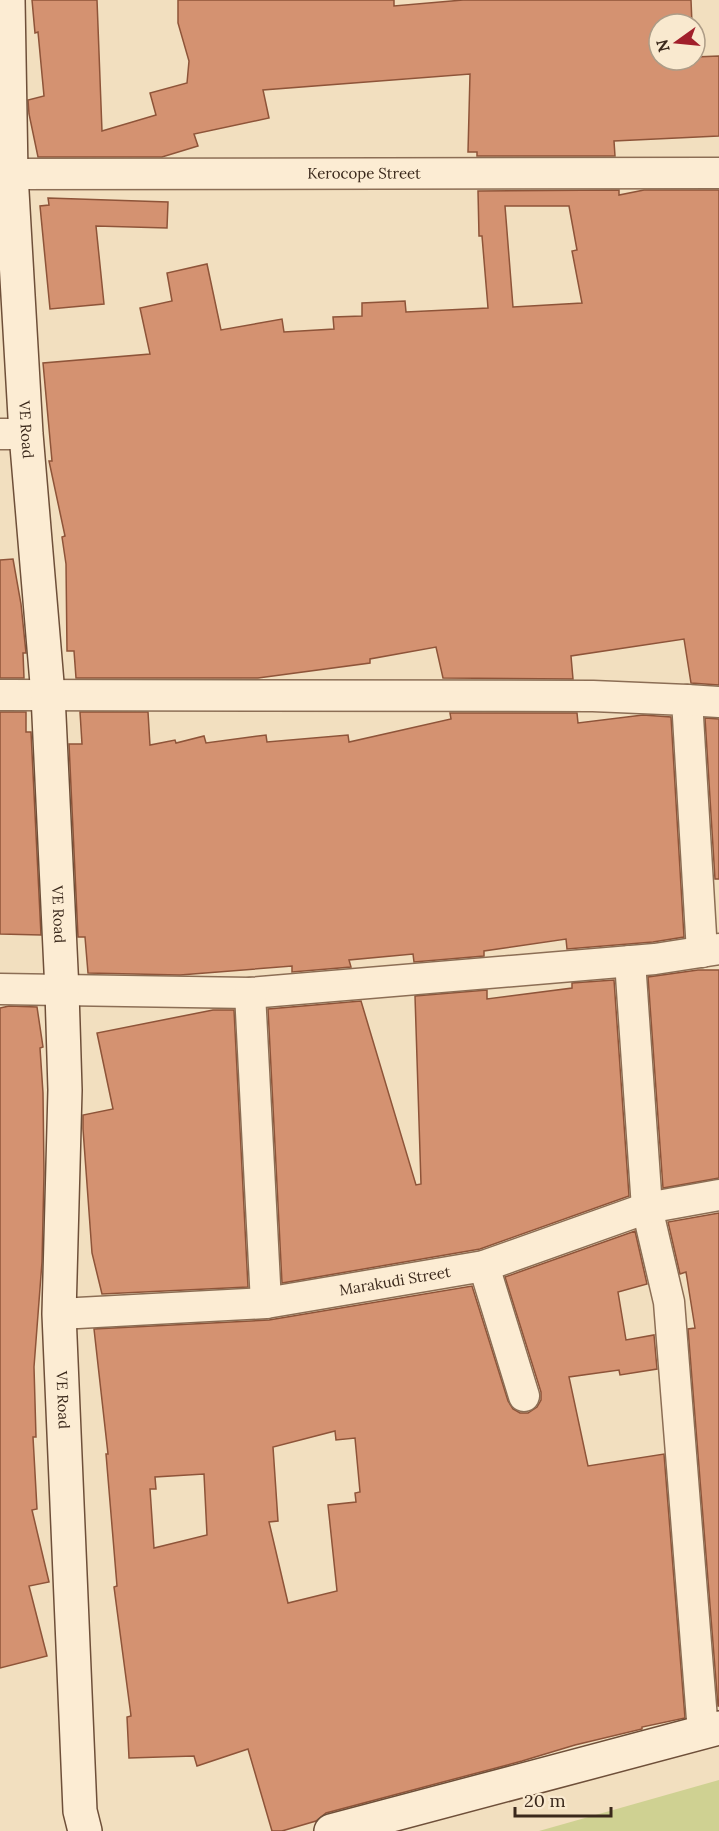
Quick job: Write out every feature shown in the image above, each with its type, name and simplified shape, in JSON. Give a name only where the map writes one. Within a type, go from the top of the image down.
[{"type":"street","name":"VE Road","points":[[8,0],[5,174],[13,434],[48,695],[65,1090],[59,1314],[80,1812],[85,1831]]},
{"type":"street","name":"Kerocope Street","points":[[5,174],[719,173]]},
{"type":"street","points":[[0,695],[593,696],[719,702]]},
{"type":"street","points":[[0,989],[250,993],[630,961],[711,950],[687,700]]},
{"type":"street","points":[[331,1831],[711,1730],[669,1302],[647,1208],[630,961]]},
{"type":"street","points":[[250,993],[266,1303]]},
{"type":"street","name":"Marakudi Street","points":[[59,1314],[266,1303],[484,1266],[647,1208],[719,1195]]},
{"type":"street","points":[[484,1266],[524,1396]]},
{"type":"green space","points":[[719,1780],[719,1831],[539,1831]]},
{"type":"building","points":[[32,0],[97,0],[102,131],[156,115],[150,93],[187,83],[189,61],[178,23],[178,0],[394,0],[394,6],[463,0],[691,0],[692,12],[647,12],[647,72],[707,72],[707,56],[719,56],[719,136],[614,141],[615,156],[477,156],[477,152],[468,152],[470,74],[263,90],[269,118],[194,134],[198,146],[162,157],[38,157],[28,100],[44,96],[38,32],[35,33]]},
{"type":"building","points":[[619,190],[619,195],[644,190],[719,190],[719,685],[691,683],[684,639],[571,656],[573,679],[443,678],[436,647],[370,659],[370,663],[258,678],[76,678],[74,651],[67,651],[66,564],[62,537],[65,536],[49,461],[52,461],[43,363],[150,354],[140,308],[172,301],[167,273],[207,264],[221,330],[282,319],[284,332],[334,329],[333,317],[362,316],[362,303],[405,301],[406,312],[488,308],[482,236],[479,236],[478,191]],"holes":[[[505,206],[569,206],[577,250],[572,251],[582,303],[513,307]]]},
{"type":"building","points":[[48,198],[168,202],[167,228],[96,226],[104,304],[50,309],[40,206],[49,205]]},
{"type":"building","points":[[13,559],[26,653],[23,653],[24,678],[0,678],[0,560]]},
{"type":"building","points":[[0,712],[26,712],[26,732],[31,732],[41,935],[0,934]]},
{"type":"building","points":[[80,712],[148,712],[150,745],[175,740],[176,743],[204,736],[206,743],[266,735],[267,742],[348,735],[349,742],[451,719],[450,713],[577,713],[578,723],[643,715],[671,717],[684,937],[653,942],[567,949],[566,939],[484,951],[484,956],[414,962],[413,954],[349,960],[351,967],[292,972],[292,966],[180,975],[88,973],[85,937],[78,937],[69,744],[82,744]]},
{"type":"building","points":[[705,718],[719,719],[719,879],[715,879]]},
{"type":"building","points":[[698,970],[719,970],[719,1178],[663,1188],[648,977]]},
{"type":"building","points":[[614,980],[629,1196],[480,1249],[282,1283],[268,1009],[361,1001],[416,1185],[421,1184],[415,996],[487,990],[487,999],[572,988],[572,983]]},
{"type":"building","points":[[37,1007],[43,1047],[40,1048],[44,1173],[42,1262],[34,1367],[36,1437],[33,1437],[37,1509],[32,1510],[49,1582],[29,1586],[47,1656],[0,1668],[0,1008]]},
{"type":"building","points":[[213,1010],[234,1010],[248,1287],[102,1294],[92,1253],[83,1129],[83,1115],[113,1109],[97,1033]]},
{"type":"building","points":[[719,1213],[718,1706],[688,1329],[695,1328],[686,1272],[680,1274],[668,1222]]},
{"type":"building","points":[[635,1231],[647,1284],[618,1292],[626,1340],[654,1335],[657,1369],[620,1375],[619,1370],[569,1377],[588,1466],[664,1454],[685,1718],[642,1727],[642,1729],[326,1813],[316,1821],[282,1831],[272,1831],[248,1749],[197,1766],[194,1756],[129,1758],[127,1717],[131,1716],[114,1587],[117,1586],[106,1454],[108,1454],[94,1329],[269,1320],[472,1286],[508,1401],[513,1409],[520,1413],[528,1413],[537,1407],[541,1400],[541,1392],[505,1277]],"holes":[[[335,1431],[336,1440],[355,1438],[360,1492],[355,1493],[356,1502],[328,1505],[337,1591],[288,1603],[269,1522],[278,1521],[273,1447]],[[204,1474],[207,1535],[154,1548],[150,1489],[156,1489],[155,1477]]]}]
